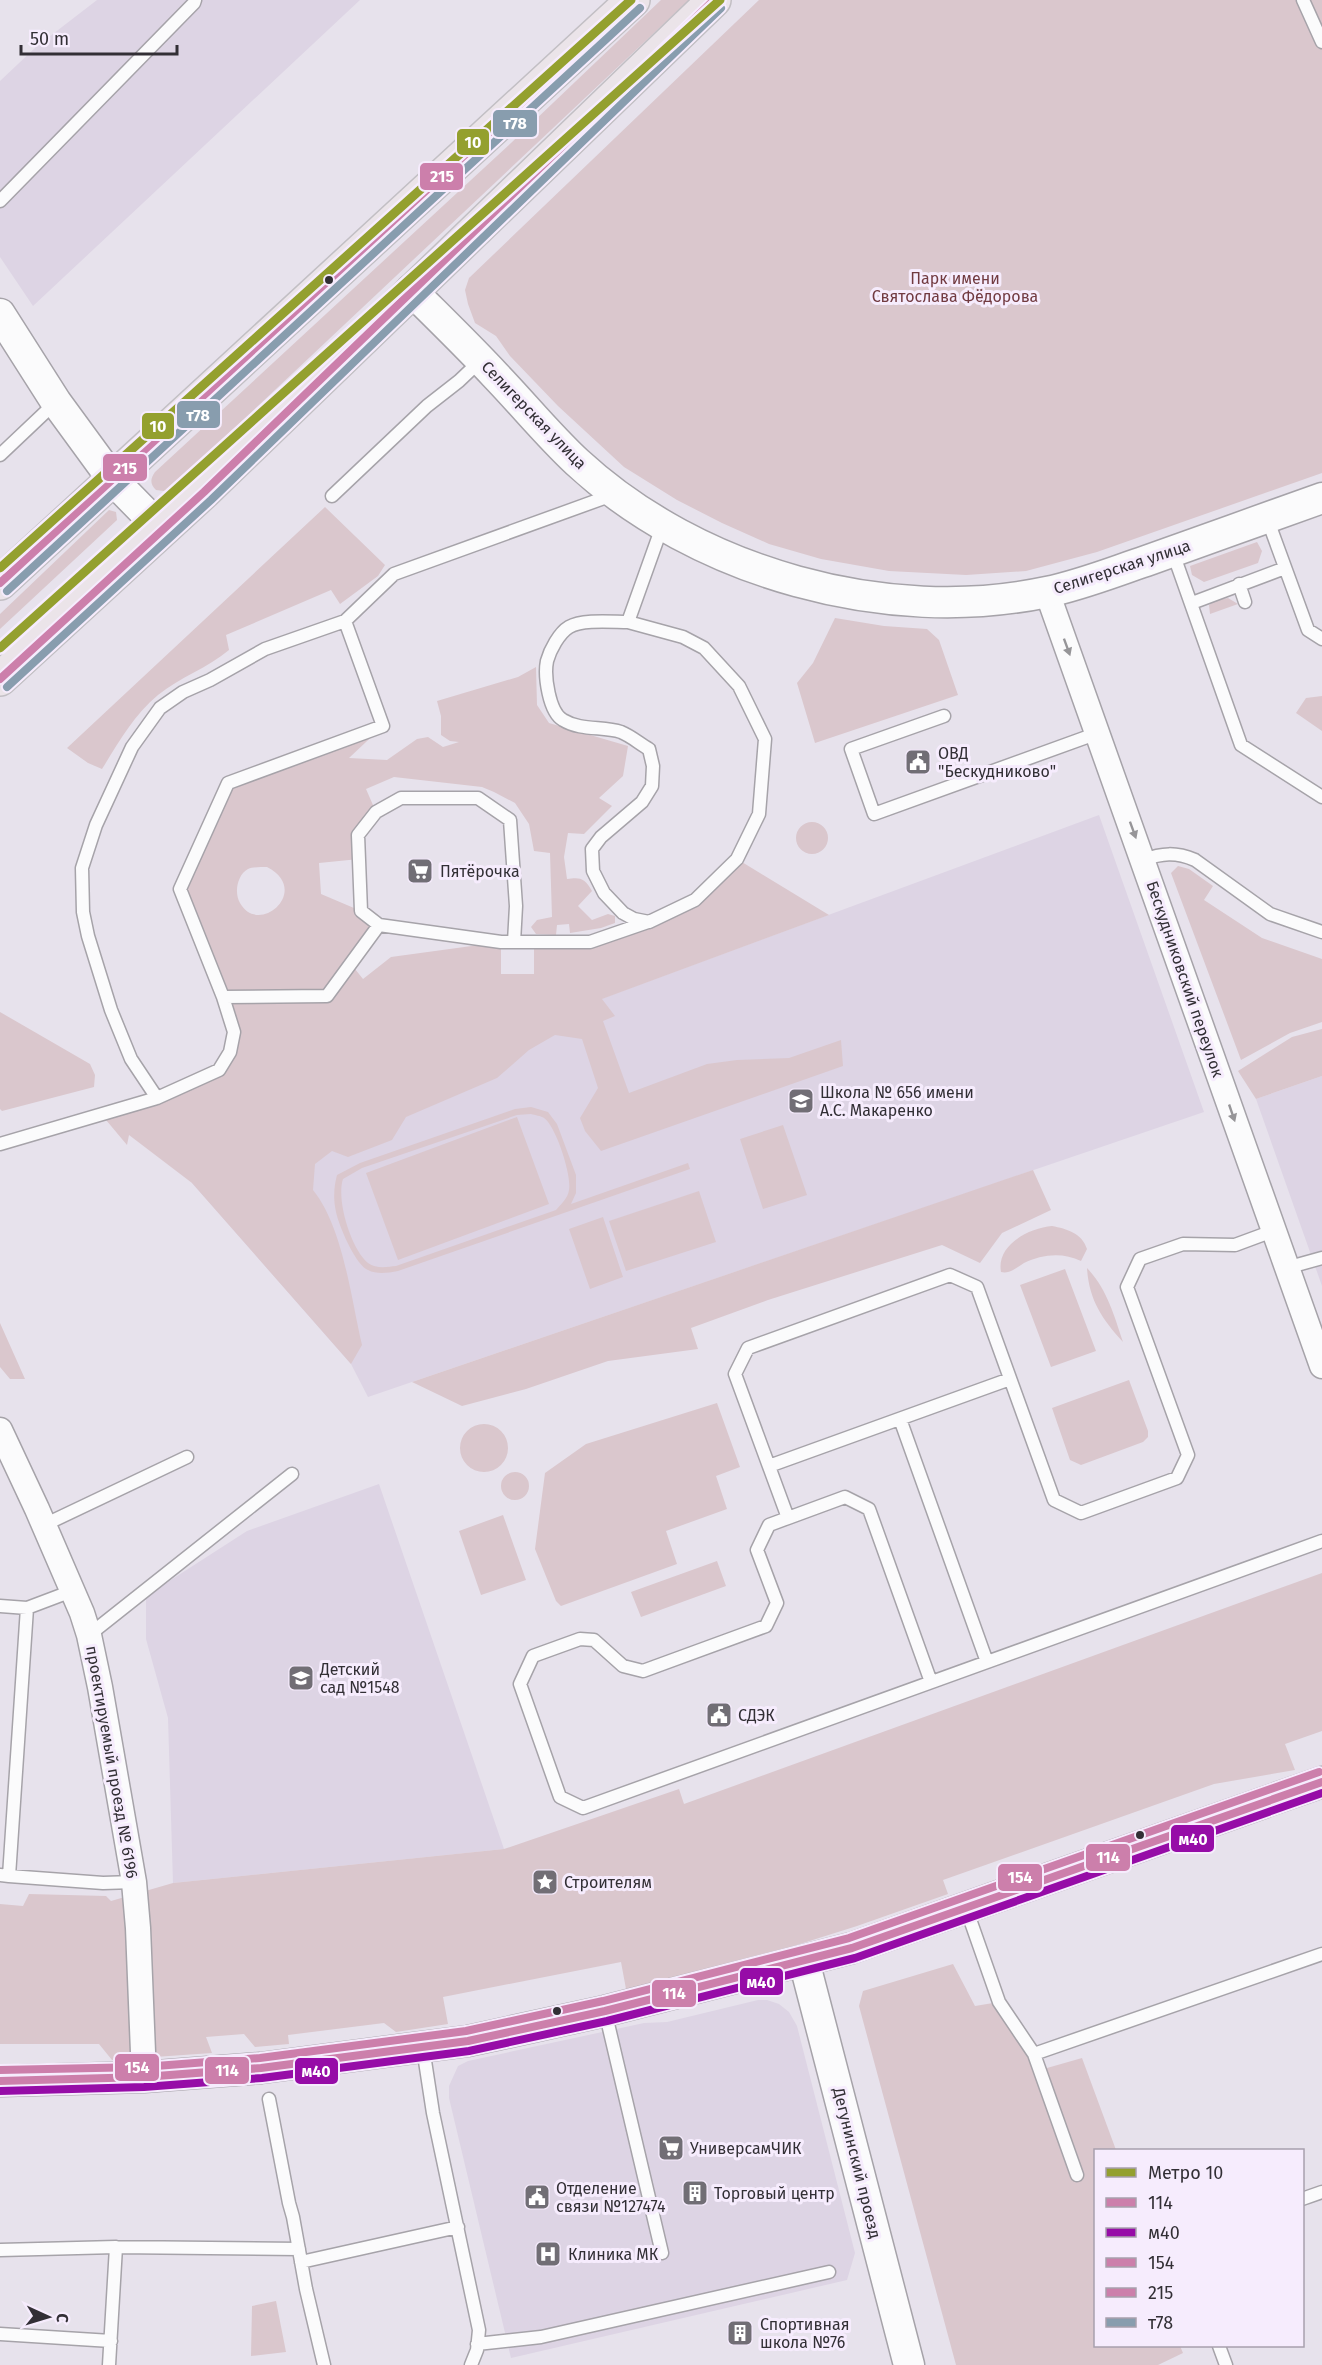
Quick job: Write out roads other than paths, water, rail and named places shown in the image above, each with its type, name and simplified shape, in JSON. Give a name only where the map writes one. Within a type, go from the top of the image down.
[{"type":"main road","points":[[6,573],[114,480],[633,0]]},
{"type":"main road","points":[[0,679],[162,530],[714,0]]},
{"type":"street","name":"Селигерская улица","points":[[411,290],[578,463],[616,494],[663,524],[723,556],[806,583],[880,598],[954,602],[1013,598],[1073,586],[1322,498]]},
{"type":"street","points":[[0,314],[56,402],[114,480],[162,530]]},
{"type":"street","name":"Бескудниковский переулок","points":[[1047,592],[1322,1366]]},
{"type":"street","name":"проектируемый проезд № 6196","points":[[0,1430],[44,1525],[89,1635],[134,1882],[144,2077]]},
{"type":"street","points":[[0,2081],[144,2077],[261,2068],[468,2041],[605,2011],[852,1948],[1322,1782]]},
{"type":"street","name":"Дегунинский проезд","points":[[804,1961],[909,2365]]},
{"type":"lane","points":[[0,201],[195,0]]},
{"type":"lane","points":[[1303,0],[1322,42]]},
{"type":"lane","points":[[332,496],[427,406],[481,360]]},
{"type":"lane","points":[[0,455],[56,402]]},
{"type":"lane","points":[[157,1098],[131,1059],[111,1011],[83,912],[82,868],[96,825],[132,747],[160,708],[183,692],[210,680],[265,649],[345,621],[394,574],[616,494]]},
{"type":"lane","points":[[1267,518],[1308,630],[1322,639]]},
{"type":"lane","points":[[628,622],[663,524]]},
{"type":"lane","points":[[1172,551],[1241,745],[1322,797]]},
{"type":"lane","points":[[1192,603],[1285,568]]},
{"type":"lane","points":[[1239,584],[1245,602]]},
{"type":"lane","points":[[0,1144],[157,1098],[219,1070],[230,1052],[234,1032],[223,997],[180,889],[228,783],[383,726],[345,621]]},
{"type":"lane","points":[[513,942],[516,906],[510,820],[478,798],[401,798],[376,812],[358,835],[360,911],[380,925],[501,942],[513,942],[590,942],[649,922],[695,900],[737,859],[759,814],[765,739],[739,686],[704,648],[683,637],[628,622],[598,621],[569,627],[556,641],[547,661],[546,682],[551,704],[561,720],[579,726],[621,732],[649,749],[653,766],[652,786],[642,802],[601,837],[592,849],[593,871],[604,893],[622,913],[634,919],[649,922]]},
{"type":"lane","points":[[944,716],[851,749],[874,814],[1098,733]]},
{"type":"lane","points":[[1143,860],[1160,854],[1184,855],[1195,860],[1270,914],[1322,932]]},
{"type":"lane","points":[[223,997],[327,996],[380,925]]},
{"type":"lane","points":[[788,1518],[735,1374],[748,1348],[950,1275],[977,1287],[1054,1500],[1081,1512],[1177,1478],[1188,1455],[1127,1287],[1140,1259],[1183,1244],[1235,1245],[1274,1231]]},
{"type":"lane","points":[[1286,1268],[1322,1257]]},
{"type":"lane","points":[[769,1466],[1010,1379]]},
{"type":"lane","points":[[900,1419],[987,1662]]},
{"type":"lane","points":[[44,1525],[187,1457]]},
{"type":"lane","points":[[89,1635],[292,1474]]},
{"type":"lane","points":[[931,1682],[869,1509],[845,1497],[769,1525],[757,1550],[777,1603],[766,1626],[643,1671],[623,1666],[594,1640],[580,1639],[533,1656],[520,1684],[560,1797],[583,1808],[1322,1541]]},
{"type":"lane","points":[[0,1606],[27,1608],[72,1591]]},
{"type":"lane","points":[[27,1608],[5,1875],[104,1883],[134,1882]]},
{"type":"lane","points":[[966,1908],[999,2002],[1034,2054],[1077,2175]]},
{"type":"lane","points":[[1034,2054],[1322,1954]]},
{"type":"lane","points":[[605,2011],[662,2253]]},
{"type":"lane","points":[[423,2048],[433,2113],[479,2330],[471,2365]]},
{"type":"lane","points":[[269,2099],[324,2365]]},
{"type":"lane","points":[[1304,2198],[1322,2192]]},
{"type":"lane","points":[[301,2262],[458,2227]]},
{"type":"lane","points":[[0,2250],[116,2247],[299,2249]]},
{"type":"lane","points":[[109,2365],[116,2247]]},
{"type":"lane","points":[[477,2344],[541,2337],[674,2300],[829,2272]]},
{"type":"lane","points":[[0,2334],[111,2341]]},
{"type":"lane","points":[[1219,2347],[1226,2365]]},
{"type":"metro line","name":"10","points":[[0,568],[631,0]]},
{"type":"metro line","name":"10","points":[[0,648],[720,0]]},
{"type":"place","name":"ОВД \"Бескудниково\"","points":[[918,762]]},
{"type":"place","name":"Пятёрочка","points":[[420,871]]},
{"type":"place","name":"Школа № 656 имени А.С. Макаренко","points":[[801,1101]]},
{"type":"place","name":"Детский сад №1548","points":[[301,1678]]},
{"type":"place","name":"СДЭК","points":[[719,1715]]},
{"type":"place","name":"Строителям","points":[[545,1882]]},
{"type":"place","name":"УниверсамЧИК","points":[[671,2148]]},
{"type":"place","name":"Торговый центр","points":[[695,2193]]},
{"type":"place","name":"Отделение связи №127474","points":[[537,2197]]},
{"type":"place","name":"Клиника МК","points":[[548,2254]]},
{"type":"place","name":"Спортивная школа №76","points":[[740,2333]]},
{"type":"park label","name":"Парк имени Святослава Фёдорова","points":[[955,287]]}]
